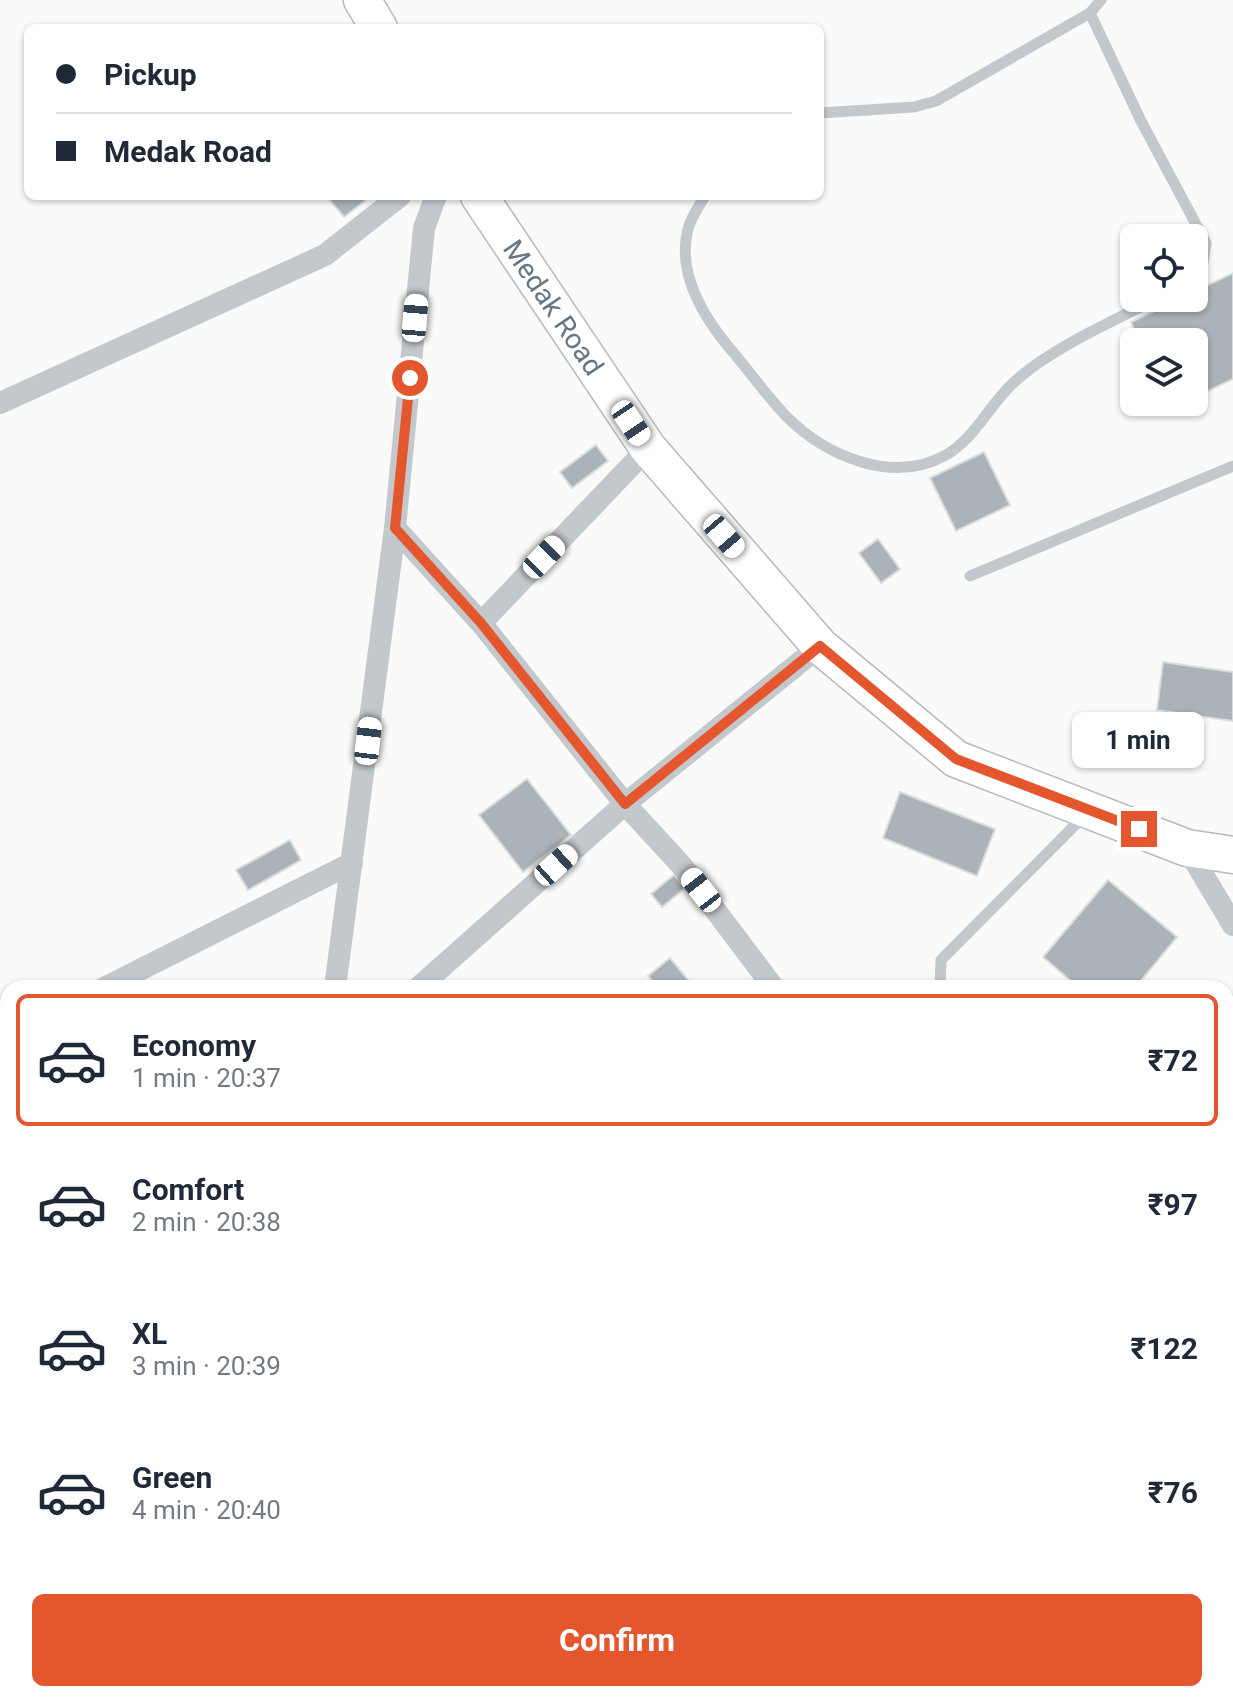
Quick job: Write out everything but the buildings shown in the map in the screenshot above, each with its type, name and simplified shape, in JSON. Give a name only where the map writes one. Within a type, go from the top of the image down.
[{"type":"main road","points":[[362,0],[377,24]]},
{"type":"main road","name":"Medak Road","points":[[482,200],[648,448],[820,646],[956,759],[1187,848],[1233,855]]},
{"type":"street","points":[[0,403],[325,255],[395,200]]},
{"type":"street","points":[[336,980],[395,528],[424,228],[434,200]]},
{"type":"street","points":[[481,623],[648,448]]},
{"type":"street","points":[[395,528],[481,623],[625,804],[682,866],[768,980]]},
{"type":"street","points":[[427,980],[625,804],[820,646]]},
{"type":"street","points":[[1187,848],[1233,925]]},
{"type":"street","points":[[120,980],[352,863]]},
{"type":"lane","points":[[824,113],[914,107],[936,101],[1090,13],[1101,0]]},
{"type":"lane","points":[[1090,13],[1141,121],[1196,224]]},
{"type":"lane","points":[[703,200],[688,226],[684,254],[691,287],[717,333],[787,417],[820,442],[854,460],[888,469],[921,465],[947,455],[968,436],[1012,384],[1042,361],[1130,312]]},
{"type":"lane","points":[[970,576],[1233,466]]},
{"type":"lane","points":[[940,980],[941,960],[1091,809]]},
{"type":"route","points":[[410,378],[395,528],[481,623],[625,804],[820,646],[956,759],[1139,829]]}]
